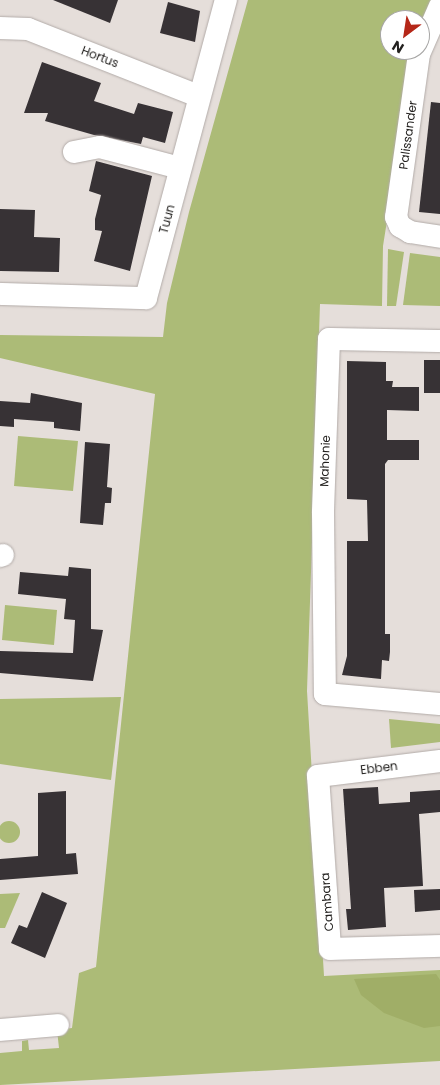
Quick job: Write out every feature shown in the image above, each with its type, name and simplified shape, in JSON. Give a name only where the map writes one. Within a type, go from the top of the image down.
[{"type":"street","name":"Tuun","points":[[0,294],[146,298],[198,96],[226,0]]},
{"type":"street","name":"Palissander","points":[[440,6],[419,54],[396,217],[400,226],[410,232],[440,237]]},
{"type":"street","name":"Hortus","points":[[0,28],[28,29],[198,96]]},
{"type":"street","points":[[74,152],[100,147],[180,168]]},
{"type":"street","name":"Mahonie","points":[[440,341],[328,339],[325,694],[440,704]]},
{"type":"street","name":"Ebben","points":[[318,776],[440,761]]},
{"type":"street","name":"Cambara","points":[[318,776],[330,949],[440,946]]},
{"type":"street","points":[[0,1030],[58,1025]]},
{"type":"green space","points":[[248,0],[435,0],[430,11],[380,10],[380,60],[412,60],[383,246],[382,306],[320,304],[307,691],[324,976],[440,970],[440,1061],[0,1085],[0,1053],[22,1051],[22,1041],[28,1040],[29,1050],[59,1048],[57,1030],[72,1028],[79,973],[96,967],[155,394],[0,358],[0,335],[163,337],[167,303],[189,212]]},
{"type":"green space","points":[[388,249],[404,252],[396,306],[387,306]]},
{"type":"green space","points":[[410,253],[440,257],[440,306],[403,305]]},
{"type":"green space","points":[[18,436],[78,441],[73,491],[14,486]]},
{"type":"green space","points":[[5,605],[57,610],[54,645],[2,640]]},
{"type":"green space","points":[[121,697],[111,780],[0,764],[0,699]]},
{"type":"green space","points":[[389,719],[440,724],[440,742],[391,748]]},
{"type":"green space","points":[[9,821],[17,824],[20,832],[17,840],[9,843],[1,840],[-2,832],[1,824]]},
{"type":"green space","points":[[20,893],[5,928],[0,928],[0,894]]},
{"type":"green space","points":[[436,974],[440,980],[440,1026],[424,1028],[384,1013],[361,995],[354,979]]},
{"type":"building","points":[[53,0],[118,0],[110,23]]},
{"type":"building","points":[[168,2],[200,11],[195,42],[160,33]]},
{"type":"building","points":[[42,62],[101,83],[94,101],[134,114],[138,103],[173,112],[165,143],[143,137],[141,144],[94,135],[45,121],[48,113],[24,113]]},
{"type":"building","points":[[431,102],[440,103],[440,214],[419,212]]},
{"type":"building","points":[[96,161],[152,176],[130,271],[94,261],[102,231],[95,230],[95,219],[101,195],[89,191]]},
{"type":"building","points":[[0,209],[35,210],[34,237],[60,238],[59,272],[0,271]]},
{"type":"building","points":[[424,360],[440,360],[440,393],[424,393]]},
{"type":"building","points":[[347,361],[386,362],[386,381],[393,381],[392,387],[419,387],[419,411],[387,410],[387,440],[419,440],[419,460],[388,460],[385,464],[385,634],[390,634],[390,652],[389,661],[382,660],[381,679],[342,675],[347,656],[347,541],[368,541],[367,500],[347,499]]},
{"type":"building","points":[[31,393],[82,403],[80,431],[54,428],[54,422],[14,419],[14,427],[0,426],[0,401],[30,403]]},
{"type":"building","points":[[85,442],[110,444],[107,487],[112,488],[111,503],[105,503],[103,525],[80,523]]},
{"type":"building","points":[[69,567],[91,569],[91,629],[103,630],[93,681],[0,673],[0,651],[73,653],[75,620],[64,619],[66,599],[18,594],[20,572],[68,576]]},
{"type":"building","points":[[378,787],[379,804],[410,802],[410,792],[440,790],[440,812],[419,814],[423,886],[384,888],[386,927],[348,930],[346,909],[351,909],[343,789]]},
{"type":"building","points":[[66,791],[66,854],[76,853],[78,874],[0,880],[0,859],[38,856],[38,793]]},
{"type":"building","points":[[440,889],[440,910],[415,912],[414,890]]},
{"type":"building","points":[[42,892],[67,903],[45,958],[11,943],[19,925],[27,928]]}]
